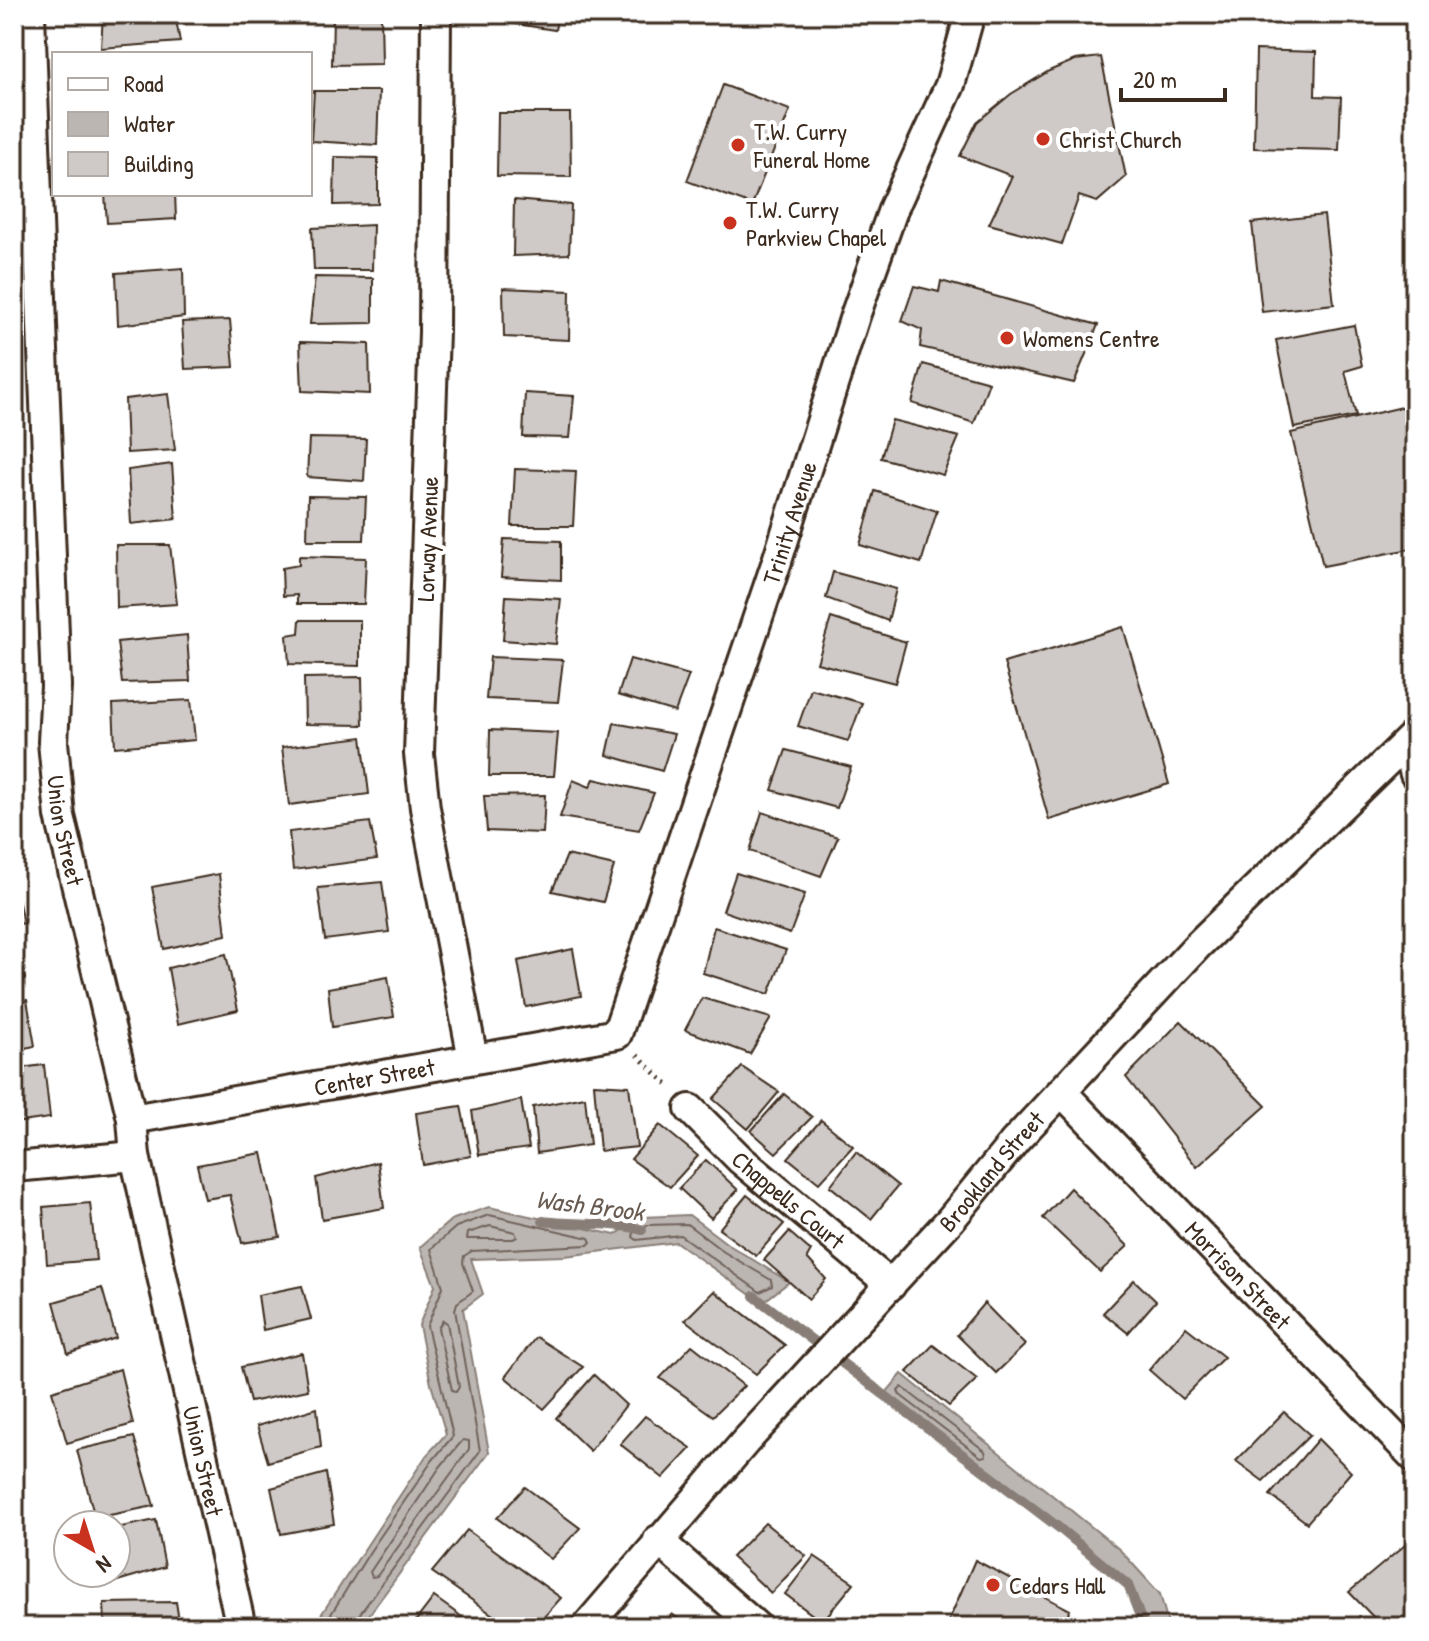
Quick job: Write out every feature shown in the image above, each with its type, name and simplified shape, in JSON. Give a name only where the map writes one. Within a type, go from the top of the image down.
[{"type":"street","name":"Union Street","points":[[30,14],[56,686],[55,779],[64,840],[132,1119],[135,1156],[241,1627]]},
{"type":"street","name":"Lorway Avenue","points":[[436,14],[434,332],[419,754],[425,808],[473,1059]]},
{"type":"street","name":"Trinity Avenue","points":[[617,1034],[777,561],[855,316],[894,207],[950,85],[970,14]]},
{"type":"street","points":[[1410,739],[1415,774]]},
{"type":"street","name":"Brookland Street","points":[[586,1627],[658,1540],[891,1285],[1015,1141],[1199,944],[1410,739]]},
{"type":"street","name":"Center Street","points":[[132,1119],[617,1034]]},
{"type":"street","name":"Morrison Street","points":[[1062,1092],[1415,1458]]},
{"type":"street","name":"Chappells Court","points":[[690,1109],[741,1160],[891,1285]]},
{"type":"street","points":[[14,1167],[135,1156]]},
{"type":"street","points":[[658,1540],[757,1627]]},
{"type":"path","points":[[617,1034],[690,1109]]},
{"type":"water","points":[[489,1207],[615,1235],[643,1217],[689,1215],[729,1245],[789,1282],[762,1303],[676,1242],[565,1256],[471,1259],[483,1294],[463,1309],[489,1452],[360,1627],[313,1627],[426,1456],[446,1434],[431,1384],[419,1325],[435,1286],[420,1247],[451,1220]]},
{"type":"water","points":[[902,1374],[1120,1550],[1160,1594],[1169,1627],[1148,1627],[1128,1585],[1075,1540],[885,1394]]},
{"type":"building","points":[[103,14],[175,14],[180,42],[101,48]]},
{"type":"building","points":[[333,14],[381,14],[382,64],[332,65]]},
{"type":"building","points":[[498,14],[558,14],[555,30],[498,21]]},
{"type":"building","points":[[1256,50],[1316,52],[1315,96],[1341,97],[1339,150],[1254,148]]},
{"type":"building","name":"Christ Church","points":[[1101,57],[1126,177],[1097,202],[1079,196],[1062,244],[989,224],[1012,176],[960,156],[977,122],[1011,94],[1049,71],[1075,60]]},
{"type":"building","name":"T.W. Curry Funeral Home","points":[[723,85],[790,110],[752,205],[687,181]]},
{"type":"building","points":[[314,91],[379,91],[377,145],[312,141]]},
{"type":"building","points":[[498,113],[570,113],[571,177],[497,176]]},
{"type":"building","points":[[335,157],[378,158],[378,204],[334,205]]},
{"type":"building","points":[[105,196],[175,196],[176,219],[107,223]]},
{"type":"building","points":[[514,200],[571,205],[569,254],[513,256]]},
{"type":"building","points":[[1324,215],[1334,304],[1262,312],[1252,223]]},
{"type":"building","points":[[373,225],[372,270],[314,270],[312,228]]},
{"type":"building","points":[[183,268],[184,317],[118,325],[116,273]]},
{"type":"building","points":[[315,277],[373,278],[373,323],[310,324]]},
{"type":"building","name":"Womens Centre","points":[[941,281],[1098,325],[1074,383],[920,347],[922,330],[902,321],[914,286],[939,292]]},
{"type":"building","points":[[503,288],[570,291],[569,340],[504,337]]},
{"type":"building","points":[[230,320],[234,367],[185,369],[182,322]]},
{"type":"building","points":[[1354,325],[1362,366],[1345,371],[1356,416],[1294,428],[1276,340]]},
{"type":"building","points":[[300,342],[369,344],[370,394],[302,391]]},
{"type":"building","points":[[923,364],[989,382],[974,423],[912,403]]},
{"type":"building","points":[[525,393],[574,396],[570,438],[523,437]]},
{"type":"building","points":[[168,394],[175,450],[127,453],[125,399]]},
{"type":"building","points":[[1415,404],[1415,548],[1323,566],[1291,433]]},
{"type":"building","points":[[892,420],[959,437],[943,475],[881,458]]},
{"type":"building","points":[[309,438],[366,439],[364,481],[307,477]]},
{"type":"building","points":[[172,464],[176,519],[131,524],[128,470]]},
{"type":"building","points":[[515,469],[576,471],[573,526],[512,526]]},
{"type":"building","points":[[875,491],[937,511],[921,563],[860,545]]},
{"type":"building","points":[[308,496],[366,497],[364,540],[307,540]]},
{"type":"building","points":[[504,539],[561,541],[561,580],[501,577]]},
{"type":"building","points":[[116,545],[170,545],[177,604],[117,608]]},
{"type":"building","points":[[299,556],[366,558],[364,604],[297,604],[297,595],[283,596],[282,568],[299,565]]},
{"type":"building","points":[[833,572],[896,589],[888,621],[826,598]]},
{"type":"building","points":[[506,596],[561,599],[556,644],[503,640]]},
{"type":"building","points":[[831,618],[906,642],[895,683],[817,663]]},
{"type":"building","points":[[300,620],[360,620],[360,666],[289,664],[287,635],[299,633]]},
{"type":"building","points":[[1123,627],[1169,784],[1049,820],[1004,663]]},
{"type":"building","points":[[187,635],[190,681],[122,683],[117,642]]},
{"type":"building","points":[[490,657],[563,660],[558,702],[486,699]]},
{"type":"building","points":[[630,659],[689,675],[675,712],[618,695]]},
{"type":"building","points":[[362,677],[363,725],[305,724],[304,678]]},
{"type":"building","points":[[811,689],[862,703],[848,741],[798,726]]},
{"type":"building","points":[[191,700],[195,740],[115,747],[113,704]]},
{"type":"building","points":[[614,723],[674,734],[662,771],[607,755]]},
{"type":"building","points":[[490,730],[558,733],[554,776],[489,776]]},
{"type":"building","points":[[362,737],[369,794],[289,805],[282,747]]},
{"type":"building","points":[[786,750],[851,767],[837,808],[772,790]]},
{"type":"building","points":[[14,757],[19,804],[14,805]]},
{"type":"building","points":[[594,779],[654,793],[639,830],[560,817],[573,780],[590,787]]},
{"type":"building","points":[[545,795],[543,833],[487,831],[484,796]]},
{"type":"building","points":[[762,812],[838,837],[821,876],[750,851]]},
{"type":"building","points":[[370,822],[377,859],[293,870],[289,832]]},
{"type":"building","points":[[567,855],[614,866],[603,902],[552,891]]},
{"type":"building","points":[[736,873],[805,894],[790,934],[723,911]]},
{"type":"building","points":[[219,874],[226,935],[164,949],[152,887]]},
{"type":"building","points":[[14,879],[23,923],[14,926]]},
{"type":"building","points":[[382,882],[389,932],[325,940],[318,888]]},
{"type":"building","points":[[714,927],[786,950],[769,994],[703,973]]},
{"type":"building","points":[[14,938],[17,938],[25,979],[14,982]]},
{"type":"building","points":[[573,949],[581,996],[526,1007],[518,961]]},
{"type":"building","points":[[226,954],[238,1010],[178,1024],[168,968]]},
{"type":"building","points":[[388,977],[394,1017],[332,1027],[328,988]]},
{"type":"building","points":[[702,998],[771,1018],[750,1054],[685,1030]]},
{"type":"building","points":[[27,1000],[35,1046],[14,1050],[14,1003]]},
{"type":"building","points":[[1181,1021],[1266,1106],[1197,1167],[1126,1077]]},
{"type":"building","points":[[44,1065],[50,1118],[14,1123],[14,1069]]},
{"type":"building","points":[[742,1067],[779,1092],[748,1129],[713,1099]]},
{"type":"building","points":[[594,1084],[629,1086],[637,1147],[600,1151]]},
{"type":"building","points":[[784,1094],[812,1117],[776,1153],[751,1131]]},
{"type":"building","points":[[585,1097],[590,1145],[537,1153],[533,1107]]},
{"type":"building","points":[[521,1100],[529,1148],[479,1155],[472,1111]]},
{"type":"building","points":[[461,1106],[471,1156],[423,1165],[416,1113]]},
{"type":"building","points":[[821,1120],[853,1146],[819,1183],[788,1158]]},
{"type":"building","points":[[660,1125],[698,1156],[670,1187],[631,1159]]},
{"type":"building","points":[[856,1152],[898,1186],[871,1219],[830,1186]]},
{"type":"building","points":[[262,1153],[280,1237],[242,1243],[230,1195],[205,1199],[197,1165]]},
{"type":"building","points":[[706,1160],[738,1190],[711,1218],[679,1188]]},
{"type":"building","points":[[378,1162],[384,1208],[322,1219],[316,1178]]},
{"type":"building","points":[[1070,1188],[1128,1246],[1100,1272],[1043,1218]]},
{"type":"building","points":[[747,1195],[784,1224],[756,1256],[719,1229]]},
{"type":"building","points":[[90,1203],[96,1260],[47,1264],[43,1207]]},
{"type":"building","points":[[789,1232],[811,1251],[807,1258],[826,1279],[809,1299],[764,1260]]},
{"type":"building","points":[[1134,1280],[1156,1301],[1128,1333],[1103,1313]]},
{"type":"building","points":[[302,1286],[311,1319],[263,1330],[258,1295]]},
{"type":"building","points":[[102,1288],[116,1338],[68,1354],[54,1302]]},
{"type":"building","points":[[714,1291],[785,1345],[756,1374],[685,1320]]},
{"type":"building","points":[[984,1303],[1025,1345],[996,1373],[957,1335]]},
{"type":"building","points":[[1186,1327],[1224,1357],[1182,1399],[1149,1370]]},
{"type":"building","points":[[536,1337],[583,1367],[544,1409],[505,1377]]},
{"type":"building","points":[[692,1345],[744,1386],[713,1416],[660,1378]]},
{"type":"building","points":[[933,1345],[977,1379],[949,1406],[907,1372]]},
{"type":"building","points":[[302,1353],[308,1390],[250,1402],[241,1367]]},
{"type":"building","points":[[120,1369],[133,1424],[67,1443],[52,1391]]},
{"type":"building","points":[[594,1375],[626,1405],[590,1451],[556,1418]]},
{"type":"building","points":[[317,1408],[321,1447],[268,1462],[257,1426]]},
{"type":"building","points":[[1284,1412],[1310,1435],[1263,1481],[1236,1461]]},
{"type":"building","points":[[645,1416],[691,1448],[663,1478],[620,1444]]},
{"type":"building","points":[[134,1437],[154,1506],[132,1510],[93,1509],[77,1450]]},
{"type":"building","points":[[1318,1439],[1351,1472],[1307,1523],[1270,1495]]},
{"type":"building","points":[[326,1473],[334,1524],[281,1534],[271,1488]]},
{"type":"building","points":[[525,1487],[580,1528],[551,1559],[497,1518]]},
{"type":"building","points":[[156,1520],[165,1567],[132,1577],[132,1525]]},
{"type":"building","points":[[765,1523],[806,1556],[771,1593],[732,1557]]},
{"type":"building","points":[[467,1530],[561,1598],[535,1627],[510,1627],[432,1572]]},
{"type":"building","points":[[1411,1540],[1415,1544],[1415,1618],[1405,1627],[1383,1627],[1349,1592]]},
{"type":"building","points":[[814,1556],[854,1583],[822,1622],[785,1594]]},
{"type":"building","name":"Cedars Hall","points":[[975,1560],[1070,1610],[1062,1627],[946,1627]]},
{"type":"building","points":[[434,1597],[476,1627],[411,1627]]},
{"type":"building","points":[[176,1602],[180,1627],[105,1627],[104,1603]]},
{"type":"building","points":[[672,1614],[689,1627],[661,1627]]},
{"type":"building","points":[[1264,1616],[1277,1627],[1254,1627]]},
{"type":"waterway","name":"Wash Brook","points":[[543,1221],[642,1230]]},
{"type":"waterway","name":"Wash Brook","points":[[754,1296],[1058,1527],[1128,1585],[1144,1627]]},
{"type":"place","name":"Christ Church","points":[[1043,139]]},
{"type":"place","name":"T.W. Curry Funeral Home","points":[[738,145]]},
{"type":"place","name":"T.W. Curry Parkview Chapel","points":[[730,223]]},
{"type":"place","name":"Womens Centre","points":[[1007,338]]},
{"type":"place","name":"Cedars Hall","points":[[993,1585]]}]
